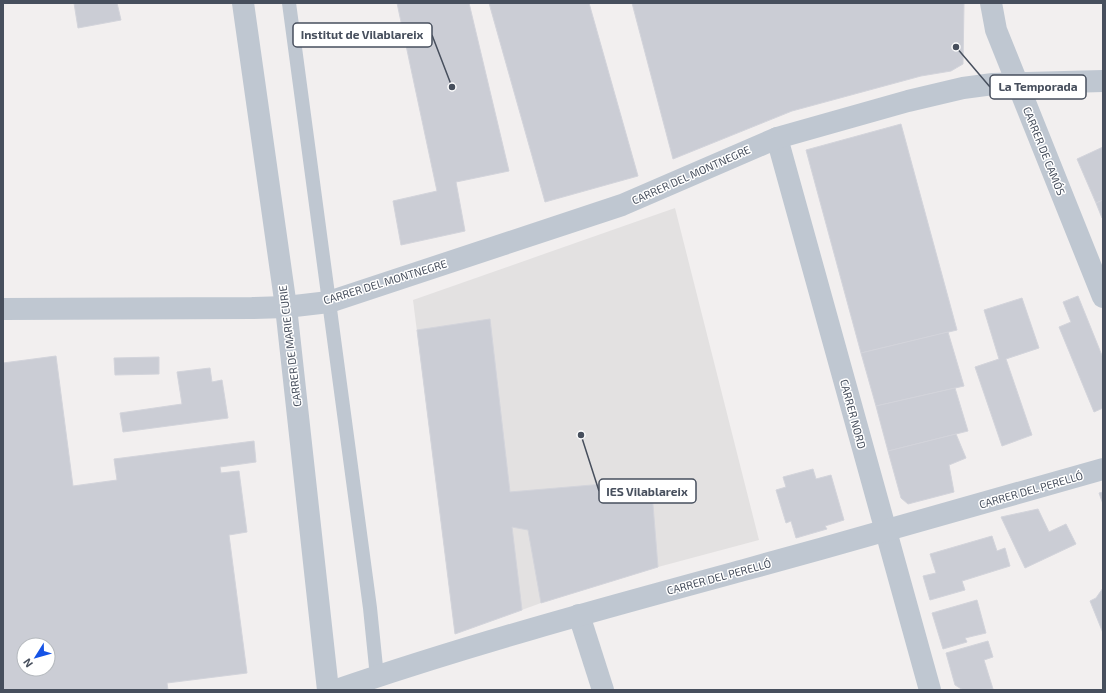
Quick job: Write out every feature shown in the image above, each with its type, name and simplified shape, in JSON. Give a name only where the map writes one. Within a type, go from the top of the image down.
[{"type":"street","name":"CARRER DE MARIE CURIE","points":[[243,3],[286,307],[328,690]]},
{"type":"street","name":"CARRER DE CAMÓS","points":[[991,3],[996,30],[1103,297]]},
{"type":"street","name":"CARRER DEL MONTNEGRE","points":[[3,309],[286,307],[329,302],[622,206],[778,138],[908,101],[963,88],[993,84],[1103,81]]},
{"type":"street","name":"CARRER NORD","points":[[778,138],[885,532],[930,690]]},
{"type":"street","name":"CARRER DEL PERELLÓ","points":[[337,690],[452,652],[579,615],[885,532],[1103,469]]},
{"type":"street","points":[[579,615],[603,690]]},
{"type":"lane","points":[[289,3],[370,608],[377,677]]},
{"type":"shaded area","points":[[675,208],[759,540],[658,567],[541,603],[455,634],[413,300]]},
{"type":"building","points":[[74,3],[117,3],[121,20],[78,28]]},
{"type":"building","points":[[397,3],[469,3],[509,171],[456,182],[465,231],[401,245],[393,201],[437,191]]},
{"type":"building","points":[[489,3],[589,3],[638,176],[545,202]]},
{"type":"building","points":[[632,3],[964,3],[963,64],[951,71],[921,76],[792,111],[673,159]]},
{"type":"building","points":[[901,124],[957,330],[861,353],[806,150]]},
{"type":"building","points":[[1103,147],[1103,200],[1096,203],[1077,159]]},
{"type":"building","points":[[1103,200],[1103,217],[1102,218],[1096,203]]},
{"type":"building","points":[[1078,296],[1103,358],[1103,408],[1094,412],[1059,327],[1071,322],[1063,302]]},
{"type":"building","points":[[1022,298],[1039,348],[1006,359],[1032,435],[1002,446],[975,367],[999,359],[984,310]]},
{"type":"building","points":[[490,319],[510,492],[651,480],[658,567],[541,603],[528,530],[512,527],[522,610],[455,634],[417,330]]},
{"type":"building","points":[[948,332],[964,386],[876,406],[861,353]]},
{"type":"building","points":[[56,356],[73,486],[117,480],[114,459],[254,441],[256,462],[220,467],[221,473],[239,471],[247,532],[229,535],[247,673],[167,683],[168,690],[3,690],[3,363]]},
{"type":"building","points":[[159,357],[159,374],[115,375],[114,358]]},
{"type":"building","points":[[210,368],[212,382],[222,380],[228,418],[123,432],[120,413],[182,404],[177,372]]},
{"type":"building","points":[[955,388],[968,431],[888,451],[876,406]]},
{"type":"building","points":[[956,434],[966,458],[949,465],[954,492],[908,504],[901,498],[888,451]]},
{"type":"building","points":[[813,469],[816,479],[831,475],[844,520],[825,526],[827,529],[796,538],[791,521],[786,523],[776,490],[786,487],[783,477]]},
{"type":"building","points":[[1103,492],[1103,504],[1099,493]]},
{"type":"building","points":[[1038,509],[1049,532],[1066,524],[1076,544],[1025,568],[1001,517]]},
{"type":"building","points":[[992,536],[997,551],[1005,548],[1010,566],[962,581],[965,590],[930,600],[923,576],[936,573],[930,554]]},
{"type":"building","points":[[1103,588],[1103,633],[1090,601],[1096,598]]},
{"type":"building","points":[[977,600],[986,633],[965,638],[967,642],[943,649],[932,613]]},
{"type":"building","points":[[988,641],[993,657],[984,660],[993,689],[963,690],[955,685],[946,653]]},
{"type":"place","name":"La Temporada","points":[[956,47]]},
{"type":"place","name":"Institut de Vilablareix","points":[[452,87]]},
{"type":"place","name":"IES Vilablareix","points":[[581,435]]}]
